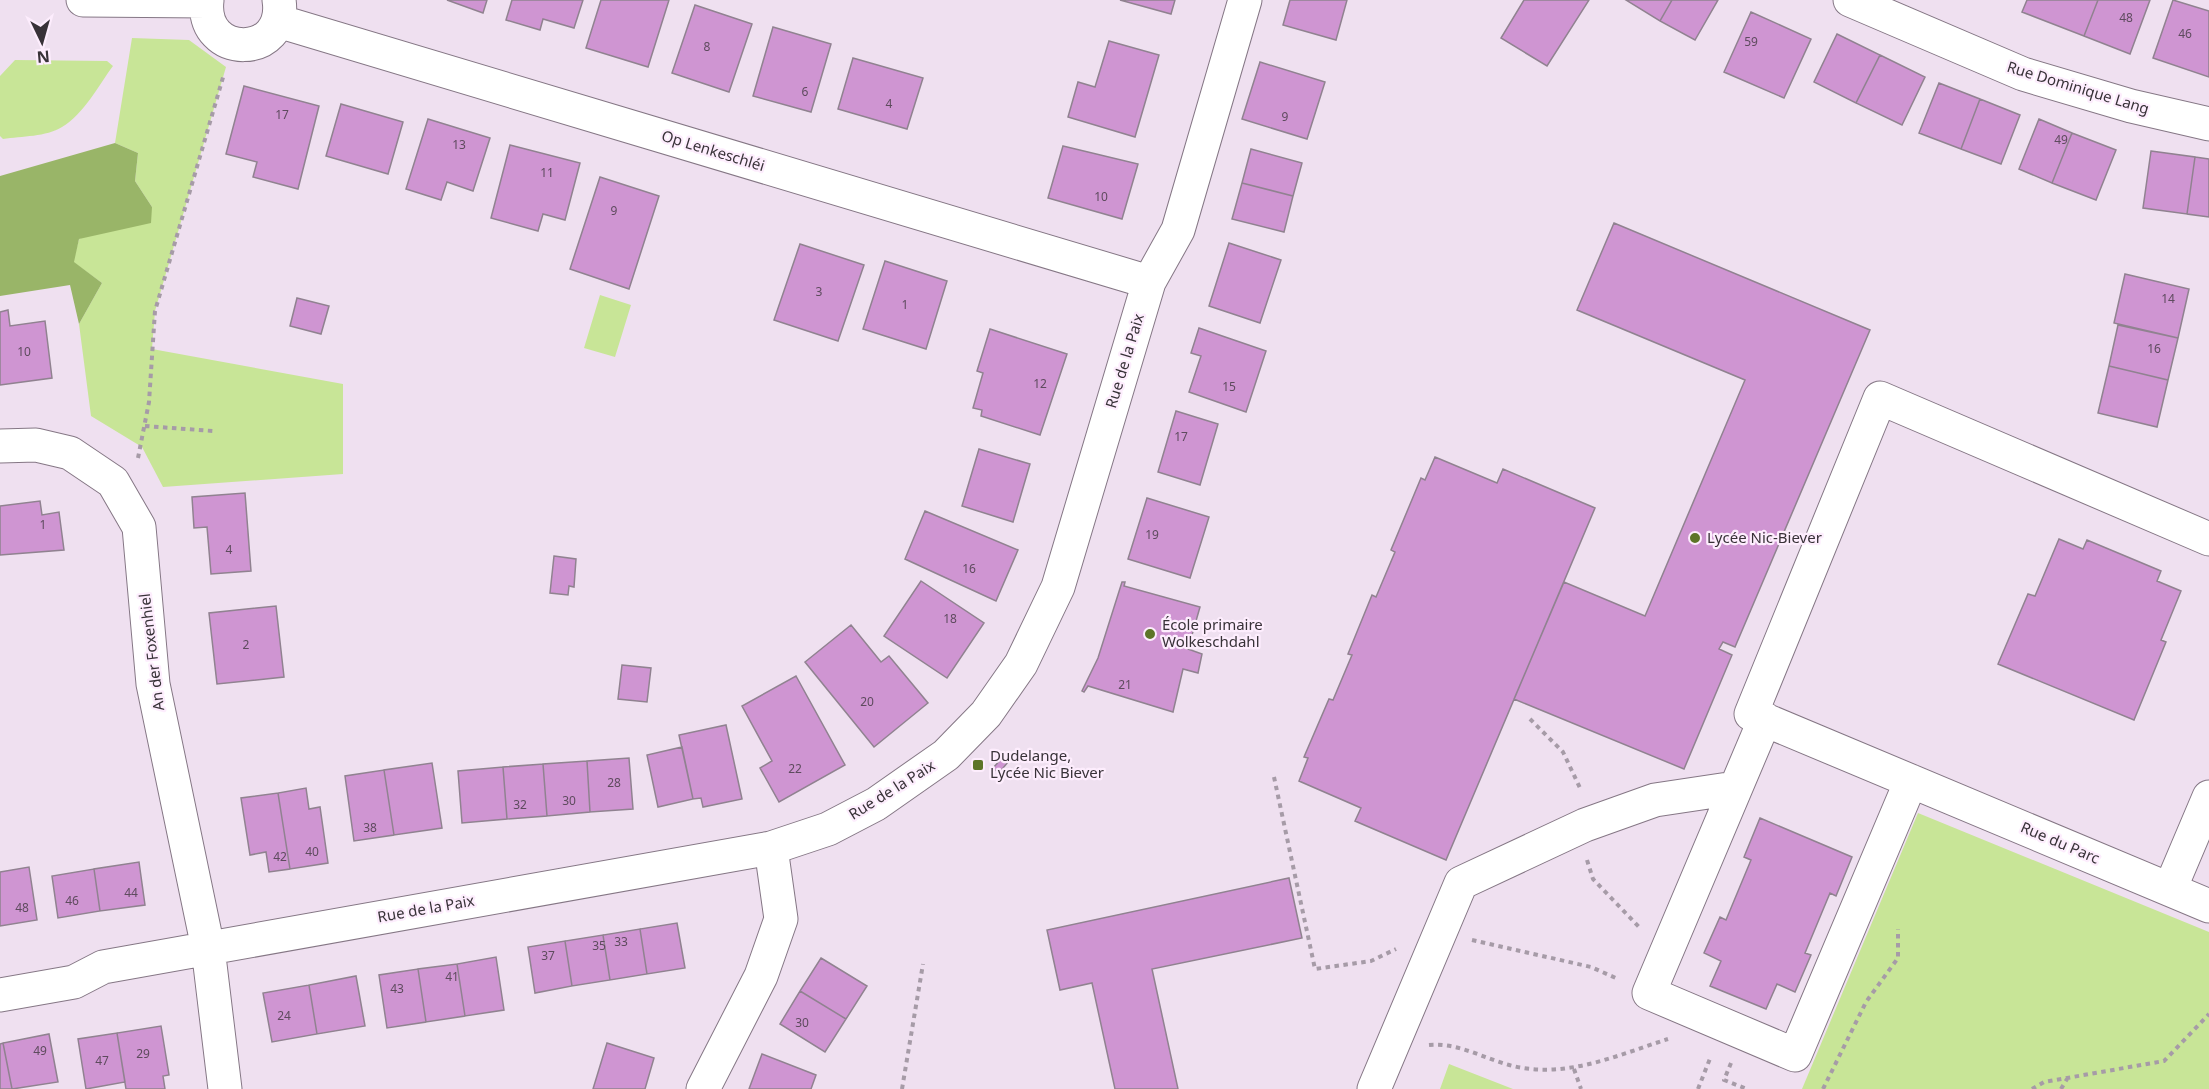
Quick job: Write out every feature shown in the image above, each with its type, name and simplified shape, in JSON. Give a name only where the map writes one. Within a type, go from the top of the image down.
[{"type":"street","name":"Op Lenkeschléi","points":[[83,0],[207,0],[209,22],[214,32],[231,43],[254,44],[273,31],[278,10],[1149,282]]},
{"type":"street","name":"Rue de la Paix","points":[[0,995],[74,982],[104,967],[771,848],[828,829],[876,804],[946,755],[986,714],[1021,664],[1058,587],[1149,282],[1178,230],[1245,0]]},
{"type":"street","name":"Rue Dominique Lang","points":[[1850,0],[2023,74],[2131,106],[2209,124]]},
{"type":"street","points":[[1911,781],[1795,1055],[1648,993],[1765,719],[1751,714],[1880,398],[2209,539]]},
{"type":"street","name":"An der Foxenhiel","points":[[0,446],[36,445],[70,453],[113,482],[139,527],[153,684],[208,948],[225,1089]]},
{"type":"street","name":"Rue du Parc","points":[[1765,719],[2209,906]]},
{"type":"street","points":[[1374,1089],[1461,883],[1585,825],[1655,800],[1735,788]]},
{"type":"street","points":[[2170,889],[2209,797]]},
{"type":"street","points":[[703,1089],[761,976],[781,919],[771,848]]},
{"type":"path","points":[[138,458],[145,426],[155,311],[226,67]]},
{"type":"path","points":[[145,426],[213,431]]},
{"type":"path","points":[[1274,777],[1309,942]]},
{"type":"path","points":[[1823,1089],[1866,1002],[1898,958],[1898,929]]},
{"type":"path","points":[[902,1089],[923,964]]},
{"type":"path","points":[[2032,1089],[2044,1082],[2164,1061],[2209,1014]]},
{"type":"path","points":[[1393,1048],[1446,1044],[1522,1068],[1574,1069],[1671,1038]]},
{"type":"path","points":[[1701,1050],[1742,1066]]},
{"type":"path","points":[[1698,1089],[1712,1054]]},
{"type":"path","points":[[1731,1062],[1724,1080],[1747,1089]]},
{"type":"path","points":[[1574,1069],[1581,1089]]},
{"type":"path","points":[[2061,1089],[2068,1078]]},
{"type":"green space","points":[[132,38],[189,40],[226,67],[155,311],[152,349],[343,384],[343,474],[163,487],[142,447],[91,416],[79,324],[102,283],[73,262],[79,239],[152,207],[135,181],[138,153],[115,143]]},
{"type":"green space","points":[[15,60],[107,61],[113,66],[84,107],[62,127],[41,134],[3,139],[0,136],[0,76]]},
{"type":"green space","points":[[115,143],[138,153],[135,181],[152,207],[151,223],[79,239],[74,262],[102,283],[79,324],[70,285],[0,296],[0,176]]},
{"type":"green space","points":[[600,295],[631,305],[615,357],[584,348]]},
{"type":"green space","points":[[1918,813],[2209,932],[2209,1089],[1802,1089]]},
{"type":"green space","points":[[1449,1064],[1513,1089],[1440,1089]]},
{"type":"building","points":[[447,0],[487,0],[483,13]]},
{"type":"building","points":[[512,0],[583,0],[574,28],[543,19],[540,30],[506,20]]},
{"type":"building","points":[[601,0],[669,0],[648,67],[586,48]]},
{"type":"building","points":[[1120,0],[1175,0],[1171,14]]},
{"type":"building","points":[[1290,0],[1347,0],[1336,40],[1283,25]]},
{"type":"building","points":[[1524,0],[1589,0],[1547,66],[1501,38]]},
{"type":"building","points":[[1626,0],[1672,0],[1660,21]]},
{"type":"building","points":[[1672,0],[1718,0],[1695,40],[1660,21]]},
{"type":"building","points":[[2027,0],[2098,0],[2084,36],[2022,12]]},
{"type":"building","points":[[2098,0],[2150,0],[2130,54],[2084,36]]},
{"type":"building","points":[[2173,0],[2209,11],[2209,77],[2153,58]]},
{"type":"building","points":[[695,5],[752,24],[729,92],[672,73]]},
{"type":"building","points":[[1751,12],[1811,39],[1784,98],[1724,72]]},
{"type":"building","points":[[773,27],[831,44],[811,112],[753,96]]},
{"type":"building","points":[[1837,34],[1880,55],[1856,103],[1814,82]]},
{"type":"building","points":[[1109,41],[1159,55],[1135,137],[1068,117],[1078,82],[1095,87]]},
{"type":"building","points":[[1880,55],[1925,77],[1902,125],[1856,103]]},
{"type":"building","points":[[853,58],[923,78],[907,129],[838,109]]},
{"type":"building","points":[[1260,62],[1325,82],[1307,139],[1242,119]]},
{"type":"building","points":[[1939,83],[1980,99],[1961,149],[1919,133]]},
{"type":"building","points":[[244,86],[319,106],[298,189],[253,177],[257,162],[226,154]]},
{"type":"building","points":[[1980,99],[2020,115],[2001,164],[1961,149]]},
{"type":"building","points":[[341,104],[403,122],[388,174],[326,156]]},
{"type":"building","points":[[428,119],[490,138],[473,191],[447,182],[441,200],[406,189]]},
{"type":"building","points":[[2039,119],[2072,133],[2052,183],[2019,169]]},
{"type":"building","points":[[2072,133],[2116,150],[2096,200],[2052,183]]},
{"type":"building","points":[[510,145],[580,163],[565,220],[543,214],[538,231],[491,218]]},
{"type":"building","points":[[1063,146],[1138,164],[1122,219],[1048,198]]},
{"type":"building","points":[[1251,149],[1302,163],[1293,196],[1242,183]]},
{"type":"building","points":[[2151,151],[2195,157],[2187,214],[2143,208]]},
{"type":"building","points":[[2195,157],[2209,159],[2209,217],[2187,214]]},
{"type":"building","points":[[600,177],[659,196],[629,289],[570,269]]},
{"type":"building","points":[[1242,183],[1293,196],[1284,232],[1232,219]]},
{"type":"building","points":[[1614,223],[1870,330],[1735,647],[1723,642],[1719,649],[1732,655],[1684,769],[1514,699],[1564,582],[1645,616],[1745,380],[1577,310]]},
{"type":"building","points":[[1229,243],[1281,260],[1260,323],[1209,306]]},
{"type":"building","points":[[800,244],[864,265],[838,341],[774,320]]},
{"type":"building","points":[[885,261],[947,281],[926,349],[863,329]]},
{"type":"building","points":[[2125,274],[2189,289],[2178,338],[2114,323]]},
{"type":"building","points":[[297,298],[329,306],[321,334],[290,326]]},
{"type":"building","points":[[8,310],[10,326],[45,321],[52,378],[0,385],[0,312]]},
{"type":"building","points":[[2118,325],[2178,338],[2168,380],[2109,366]]},
{"type":"building","points":[[1199,328],[1266,351],[1246,412],[1189,392],[1201,356],[1191,353]]},
{"type":"building","points":[[990,329],[1067,354],[1040,435],[981,416],[982,410],[973,408],[983,373],[977,371]]},
{"type":"building","points":[[2109,366],[2168,380],[2157,427],[2098,413]]},
{"type":"building","points":[[1176,411],[1218,424],[1200,485],[1158,472]]},
{"type":"building","points":[[979,449],[1030,464],[1013,522],[962,506]]},
{"type":"building","points":[[1435,457],[1497,483],[1503,469],[1595,508],[1446,860],[1355,821],[1361,808],[1299,781],[1308,758],[1304,757],[1329,699],[1333,700],[1352,655],[1348,654],[1372,595],[1376,597],[1395,552],[1391,550],[1421,478],[1425,480]]},
{"type":"building","points":[[245,493],[251,571],[211,574],[207,527],[194,528],[192,497]]},
{"type":"building","points":[[1147,498],[1209,517],[1190,578],[1128,559]]},
{"type":"building","points":[[40,501],[42,515],[59,512],[64,550],[0,555],[0,506]]},
{"type":"building","points":[[925,511],[1018,550],[996,601],[905,559]]},
{"type":"building","points":[[2059,539],[2083,549],[2087,540],[2161,571],[2157,581],[2181,591],[2161,640],[2166,642],[2134,720],[1998,664],[2028,594],[2035,596]]},
{"type":"building","points":[[554,556],[576,559],[574,587],[569,586],[568,595],[550,593]]},
{"type":"building","points":[[921,581],[984,623],[947,678],[884,636]]},
{"type":"building","name":"École primaire Wolkeschdahl","points":[[1122,582],[1125,582],[1124,586],[1200,607],[1188,649],[1202,654],[1198,673],[1183,669],[1173,712],[1088,686],[1084,692],[1082,691],[1098,658]]},
{"type":"building","points":[[276,606],[284,677],[217,684],[209,613]]},
{"type":"building","points":[[851,625],[881,662],[889,656],[928,703],[874,747],[805,662]]},
{"type":"building","points":[[622,665],[651,668],[647,702],[618,699]]},
{"type":"building","points":[[796,676],[845,765],[779,802],[760,768],[772,761],[742,706]]},
{"type":"building","points":[[726,725],[742,799],[703,807],[701,798],[693,799],[679,735]]},
{"type":"building","points":[[682,747],[693,799],[658,807],[647,755]]},
{"type":"building","points":[[1003,757],[1008,762],[999,773],[993,768]]},
{"type":"building","points":[[629,758],[633,809],[590,812],[587,761]]},
{"type":"building","points":[[587,761],[590,812],[547,816],[543,764]]},
{"type":"building","points":[[432,763],[442,828],[394,835],[384,770]]},
{"type":"building","points":[[543,764],[547,816],[507,819],[503,767]]},
{"type":"building","points":[[503,767],[507,819],[462,823],[458,771]]},
{"type":"building","points":[[384,770],[394,835],[354,841],[345,776]]},
{"type":"building","points":[[306,788],[309,809],[320,807],[328,863],[290,869],[278,793]]},
{"type":"building","points":[[278,793],[290,869],[269,872],[266,852],[250,855],[241,798]]},
{"type":"building","points":[[1760,818],[1852,857],[1836,896],[1830,893],[1805,953],[1811,955],[1795,992],[1777,984],[1766,1009],[1710,986],[1721,961],[1704,953],[1720,917],[1726,920],[1751,860],[1744,857]]},
{"type":"building","points":[[139,862],[145,905],[100,911],[94,869]]},
{"type":"building","points":[[29,867],[37,920],[0,926],[0,872]]},
{"type":"building","points":[[94,869],[100,911],[58,918],[52,876]]},
{"type":"building","points":[[1289,878],[1302,938],[1152,969],[1178,1089],[1115,1089],[1092,983],[1060,990],[1047,930]]},
{"type":"building","points":[[677,923],[685,968],[647,974],[640,929]]},
{"type":"building","points":[[640,929],[647,974],[610,980],[603,935]]},
{"type":"building","points":[[603,935],[610,980],[572,986],[565,941]]},
{"type":"building","points":[[565,941],[572,986],[535,993],[528,947]]},
{"type":"building","points":[[496,957],[504,1010],[465,1016],[457,964]]},
{"type":"building","points":[[821,958],[867,986],[846,1019],[800,991]]},
{"type":"building","points":[[457,964],[465,1016],[426,1022],[418,969]]},
{"type":"building","points":[[418,969],[426,1022],[387,1028],[379,975]]},
{"type":"building","points":[[356,976],[365,1026],[317,1034],[309,985]]},
{"type":"building","points":[[309,985],[317,1034],[272,1042],[263,993]]},
{"type":"building","points":[[800,991],[846,1019],[825,1052],[780,1024]]},
{"type":"building","points":[[161,1026],[169,1075],[163,1076],[165,1089],[126,1089],[117,1033]]},
{"type":"building","points":[[117,1033],[125,1082],[86,1089],[78,1039]]},
{"type":"building","points":[[49,1034],[58,1082],[12,1089],[3,1043]]},
{"type":"building","points":[[3,1043],[12,1089],[0,1089],[0,1044]]},
{"type":"building","points":[[607,1043],[654,1058],[645,1089],[593,1089]]},
{"type":"building","points":[[762,1054],[816,1075],[811,1089],[749,1089]]},
{"type":"place","name":"Lycée Nic-Biever","points":[[1695,538]]},
{"type":"place","name":"École primaire Wolkeschdahl","points":[[1150,634]]},
{"type":"place","name":"Dudelange, Lycée Nic Biever","points":[[978,765]]}]
